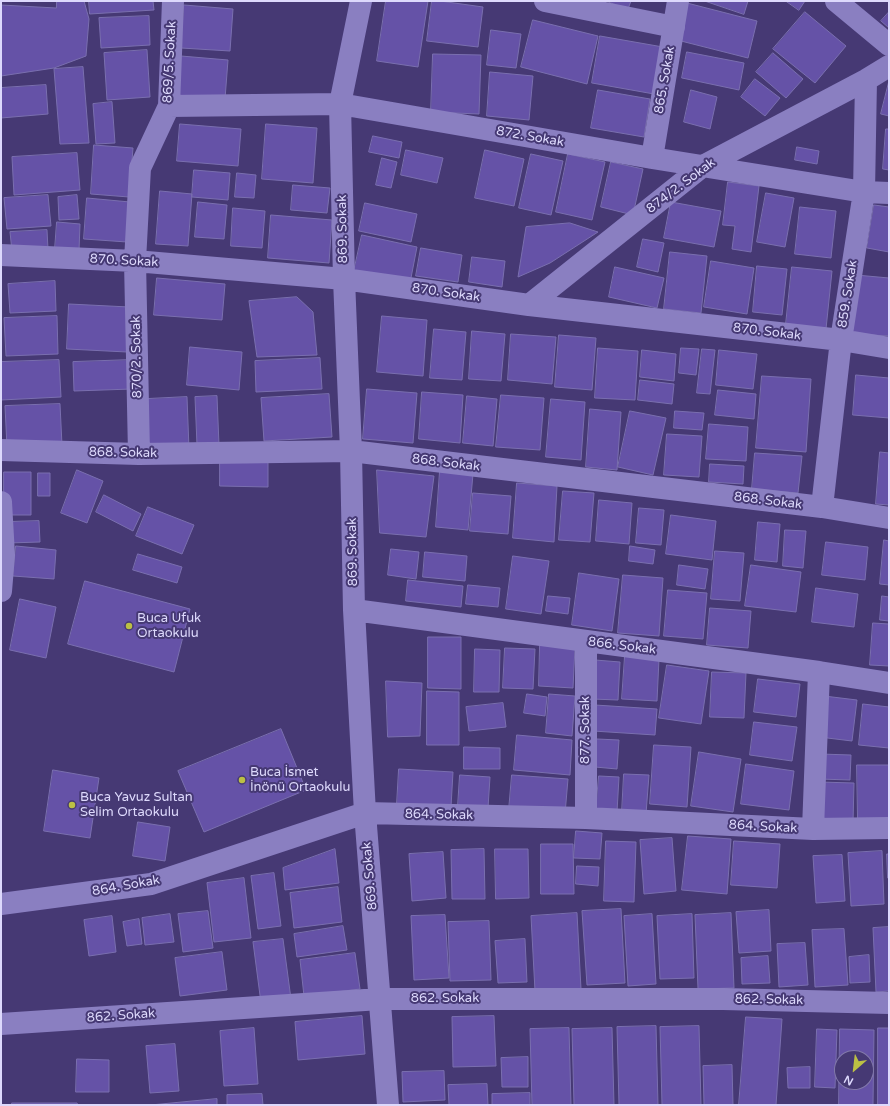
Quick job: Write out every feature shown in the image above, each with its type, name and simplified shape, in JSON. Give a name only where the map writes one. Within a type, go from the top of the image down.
[{"type":"street","name":"869/5. Sokak","points":[[135,261],[140,168],[169,106],[173,1]]},
{"type":"street","name":"869. Sokak","points":[[361,1],[340,104],[344,279],[351,451],[354,610],[365,813],[388,1105]]},
{"type":"street","points":[[545,1],[674,27]]},
{"type":"street","name":"865. Sokak","points":[[652,158],[678,1]]},
{"type":"street","points":[[836,1],[889,45]]},
{"type":"street","name":"874/2. Sokak","points":[[530,304],[703,166],[866,80],[889,66]]},
{"type":"street","name":"859. Sokak","points":[[822,507],[841,340],[864,192],[866,80]]},
{"type":"street","name":"872. Sokak","points":[[169,106],[340,104],[652,158],[864,192],[889,193]]},
{"type":"street","name":"870. Sokak","points":[[1,255],[135,261],[344,279],[530,304],[841,340],[889,348]]},
{"type":"street","name":"870/2. Sokak","points":[[135,261],[139,454]]},
{"type":"street","name":"868. Sokak","points":[[1,450],[139,454],[351,451],[822,507],[889,518]]},
{"type":"street","points":[[1,502],[4,555],[1,591]]},
{"type":"street","name":"866. Sokak","points":[[354,610],[819,672],[889,683]]},
{"type":"street","name":"877. Sokak","points":[[586,641],[586,818]]},
{"type":"street","points":[[813,829],[819,672]]},
{"type":"street","name":"864. Sokak","points":[[1,904],[151,884],[365,813],[586,818],[813,829],[889,828]]},
{"type":"street","name":"862. Sokak","points":[[1,1024],[380,999],[723,999],[889,1003]]},
{"type":"building","points":[[57,1],[84,1],[89,19],[86,56],[54,68],[1,76],[1,5],[56,8]]},
{"type":"building","points":[[89,1],[153,1],[154,10],[90,14]]},
{"type":"building","points":[[386,1],[428,1],[418,67],[377,61]]},
{"type":"building","points":[[432,1],[483,7],[478,47],[427,41]]},
{"type":"building","points":[[606,1],[631,1],[628,9]]},
{"type":"building","points":[[705,1],[748,1],[744,14]]},
{"type":"building","points":[[786,1],[805,1],[799,10]]},
{"type":"building","points":[[687,3],[757,21],[748,58],[677,40]]},
{"type":"building","points":[[184,5],[233,9],[230,51],[181,48]]},
{"type":"building","points":[[805,12],[846,46],[815,83],[773,49]]},
{"type":"building","points":[[889,12],[889,28],[881,21]]},
{"type":"building","points":[[149,16],[150,45],[101,48],[99,18]]},
{"type":"building","points":[[533,20],[598,36],[587,84],[521,67]]},
{"type":"building","points":[[491,30],[521,34],[516,68],[487,65]]},
{"type":"building","points":[[600,36],[663,47],[654,94],[592,83]]},
{"type":"building","points":[[147,50],[150,97],[107,100],[104,53]]},
{"type":"building","points":[[687,52],[744,63],[739,90],[682,78]]},
{"type":"building","points":[[773,53],[803,79],[786,98],[756,72]]},
{"type":"building","points":[[433,54],[481,55],[479,114],[431,112]]},
{"type":"building","points":[[181,56],[228,60],[225,99],[178,96]]},
{"type":"building","points":[[83,67],[89,143],[60,144],[54,69]]},
{"type":"building","points":[[490,72],[533,76],[529,120],[487,116]]},
{"type":"building","points":[[755,79],[780,98],[765,116],[741,97]]},
{"type":"building","points":[[889,81],[889,116],[881,114]]},
{"type":"building","points":[[46,85],[48,114],[1,118],[1,88]]},
{"type":"building","points":[[598,90],[650,99],[644,137],[591,128]]},
{"type":"building","points":[[691,90],[717,97],[710,129],[684,122]]},
{"type":"building","points":[[112,102],[115,143],[96,144],[93,104]]},
{"type":"building","points":[[180,124],[241,129],[238,166],[177,161]]},
{"type":"building","points":[[266,124],[317,128],[313,183],[262,179]]},
{"type":"building","points":[[886,129],[889,129],[889,170],[883,169]]},
{"type":"building","points":[[373,136],[402,142],[399,158],[369,152]]},
{"type":"building","points":[[94,145],[133,148],[129,197],[91,194]]},
{"type":"building","points":[[797,147],[819,151],[817,164],[795,160]]},
{"type":"building","points":[[406,150],[443,158],[437,183],[401,175]]},
{"type":"building","points":[[485,150],[524,159],[514,206],[475,198]]},
{"type":"building","points":[[77,153],[80,190],[14,195],[12,157]]},
{"type":"building","points":[[531,154],[563,161],[551,215],[519,208]]},
{"type":"building","points":[[568,154],[605,162],[592,220],[556,212]]},
{"type":"building","points":[[382,158],[397,162],[391,188],[376,185]]},
{"type":"building","points":[[611,162],[643,169],[633,215],[601,207]]},
{"type":"building","points":[[194,170],[230,173],[228,200],[192,197]]},
{"type":"building","points":[[237,173],[256,175],[254,198],[235,197]]},
{"type":"building","points":[[728,182],[759,186],[751,252],[732,249],[735,226],[723,225]]},
{"type":"building","points":[[293,185],[330,188],[327,213],[291,210]]},
{"type":"building","points":[[160,191],[192,194],[188,246],[156,244]]},
{"type":"building","points":[[766,193],[794,198],[785,247],[757,242]]},
{"type":"building","points":[[48,195],[51,226],[7,229],[4,198]]},
{"type":"building","points":[[77,195],[79,219],[59,220],[58,197]]},
{"type":"building","points":[[87,198],[130,202],[127,242],[84,239]]},
{"type":"building","points":[[198,202],[227,205],[224,239],[195,237]]},
{"type":"building","points":[[671,202],[721,211],[714,247],[664,238]]},
{"type":"building","points":[[365,203],[417,214],[411,242],[359,231]]},
{"type":"building","points":[[874,205],[889,207],[889,252],[867,248]]},
{"type":"building","points":[[800,207],[836,211],[831,258],[795,254]]},
{"type":"building","points":[[233,208],[265,211],[262,248],[231,246]]},
{"type":"building","points":[[271,215],[332,220],[329,263],[268,258]]},
{"type":"building","points":[[57,222],[80,224],[79,251],[55,249]]},
{"type":"building","points":[[570,223],[598,232],[550,263],[518,277],[526,227]]},
{"type":"building","points":[[47,230],[48,249],[12,251],[10,232]]},
{"type":"building","points":[[362,235],[417,247],[410,283],[354,271]]},
{"type":"building","points":[[643,239],[664,243],[658,272],[637,267]]},
{"type":"building","points":[[421,248],[462,255],[458,282],[416,276]]},
{"type":"building","points":[[670,252],[707,256],[701,313],[664,309]]},
{"type":"building","points":[[472,257],[505,261],[502,287],[469,282]]},
{"type":"building","points":[[711,261],[754,268],[747,314],[704,307]]},
{"type":"building","points":[[757,266],[787,269],[782,315],[753,312]]},
{"type":"building","points":[[615,267],[664,278],[657,308],[609,297]]},
{"type":"building","points":[[792,267],[832,271],[826,329],[786,324]]},
{"type":"building","points":[[856,275],[889,278],[889,336],[852,334]]},
{"type":"building","points":[[157,278],[225,284],[222,320],[154,315]]},
{"type":"building","points":[[55,281],[56,311],[10,313],[8,284]]},
{"type":"building","points":[[297,297],[313,312],[317,355],[257,357],[249,301]]},
{"type":"building","points":[[69,304],[129,307],[127,352],[67,349]]},
{"type":"building","points":[[57,316],[58,354],[6,356],[4,318]]},
{"type":"building","points":[[382,316],[427,320],[423,376],[377,372]]},
{"type":"building","points":[[434,329],[466,332],[462,380],[430,378]]},
{"type":"building","points":[[472,331],[505,334],[501,381],[469,379]]},
{"type":"building","points":[[511,334],[556,337],[552,384],[508,380]]},
{"type":"building","points":[[559,335],[596,338],[592,390],[555,387]]},
{"type":"building","points":[[190,347],[242,352],[239,390],[187,385]]},
{"type":"building","points":[[598,348],[638,351],[635,400],[595,398]]},
{"type":"building","points":[[681,348],[699,349],[696,375],[679,373]]},
{"type":"building","points":[[702,349],[715,350],[710,394],[697,393]]},
{"type":"building","points":[[642,350],[676,354],[674,381],[640,377]]},
{"type":"building","points":[[719,350],[757,354],[753,389],[716,385]]},
{"type":"building","points":[[320,358],[322,389],[256,392],[255,361]]},
{"type":"building","points":[[59,360],[61,397],[1,400],[1,362]]},
{"type":"building","points":[[131,360],[132,389],[74,391],[73,362]]},
{"type":"building","points":[[856,375],[889,378],[889,418],[853,415]]},
{"type":"building","points":[[762,376],[811,379],[806,452],[756,448]]},
{"type":"building","points":[[640,380],[674,384],[672,404],[638,400]]},
{"type":"building","points":[[367,389],[417,393],[413,443],[363,439]]},
{"type":"building","points":[[718,390],[756,394],[754,419],[715,415]]},
{"type":"building","points":[[422,392],[463,395],[460,443],[419,439]]},
{"type":"building","points":[[329,394],[332,437],[264,441],[261,398]]},
{"type":"building","points":[[501,395],[544,398],[540,450],[496,447]]},
{"type":"building","points":[[217,396],[219,445],[197,445],[195,397]]},
{"type":"building","points":[[467,396],[497,399],[493,446],[463,443]]},
{"type":"building","points":[[187,397],[189,449],[149,451],[147,399]]},
{"type":"building","points":[[551,399],[585,402],[581,460],[546,457]]},
{"type":"building","points":[[60,404],[62,445],[7,447],[5,406]]},
{"type":"building","points":[[590,409],[621,412],[617,470],[586,467]]},
{"type":"building","points":[[630,411],[666,418],[653,475],[618,467]]},
{"type":"building","points":[[675,411],[704,413],[702,430],[674,428]]},
{"type":"building","points":[[709,424],[748,427],[746,461],[706,459]]},
{"type":"building","points":[[667,434],[702,436],[699,477],[664,475]]},
{"type":"building","points":[[880,452],[889,453],[889,505],[876,504]]},
{"type":"building","points":[[755,453],[802,456],[798,493],[752,489]]},
{"type":"building","points":[[220,461],[268,462],[268,487],[220,486]]},
{"type":"building","points":[[710,464],[744,466],[743,484],[709,482]]},
{"type":"building","points":[[77,470],[103,481],[87,523],[61,513]]},
{"type":"building","points":[[377,470],[434,476],[426,537],[380,533]]},
{"type":"building","points":[[440,471],[473,474],[468,530],[436,527]]},
{"type":"building","points":[[4,472],[31,472],[31,515],[4,515]]},
{"type":"building","points":[[38,473],[50,473],[50,496],[38,496]]},
{"type":"building","points":[[517,483],[557,486],[554,542],[513,538]]},
{"type":"building","points":[[563,491],[594,493],[590,542],[559,540]]},
{"type":"building","points":[[473,493],[511,496],[508,534],[470,531]]},
{"type":"building","points":[[104,495],[141,514],[133,531],[96,512]]},
{"type":"building","points":[[599,500],[632,503],[629,544],[596,541]]},
{"type":"building","points":[[148,507],[194,525],[182,554],[136,536]]},
{"type":"building","points":[[639,508],[664,510],[661,545],[636,543]]},
{"type":"building","points":[[671,515],[716,521],[712,560],[666,554]]},
{"type":"building","points":[[39,521],[40,542],[8,543],[8,522]]},
{"type":"building","points":[[758,522],[780,524],[777,562],[755,560]]},
{"type":"building","points":[[785,530],[806,531],[803,568],[783,566]]},
{"type":"building","points":[[884,540],[889,541],[889,585],[880,584]]},
{"type":"building","points":[[826,542],[868,547],[865,580],[822,575]]},
{"type":"building","points":[[16,546],[56,550],[54,579],[13,576]]},
{"type":"building","points":[[630,546],[655,550],[653,564],[629,561]]},
{"type":"building","points":[[391,549],[419,552],[416,579],[388,575]]},
{"type":"building","points":[[715,551],[744,553],[740,601],[711,599]]},
{"type":"building","points":[[425,552],[467,556],[465,581],[423,577]]},
{"type":"building","points":[[138,554],[182,567],[177,583],[133,570]]},
{"type":"building","points":[[513,556],[549,561],[541,614],[506,609]]},
{"type":"building","points":[[679,565],[708,569],[705,589],[677,585]]},
{"type":"building","points":[[751,565],[801,572],[796,612],[745,606]]},
{"type":"building","points":[[579,573],[619,579],[612,631],[572,625]]},
{"type":"building","points":[[623,575],[663,578],[659,636],[618,633]]},
{"type":"building","points":[[408,580],[463,586],[461,607],[406,601]]},
{"type":"building","name":"Buca Ufuk Ortaokulu","points":[[85,581],[190,609],[174,672],[68,644]]},
{"type":"building","points":[[468,585],[500,588],[498,607],[466,604]]},
{"type":"building","points":[[816,588],[858,594],[854,627],[812,622]]},
{"type":"building","points":[[668,590],[707,593],[703,639],[664,636]]},
{"type":"building","points":[[548,596],[570,598],[568,614],[546,611]]},
{"type":"building","points":[[882,596],[889,597],[889,621],[880,620]]},
{"type":"building","points":[[20,599],[56,607],[46,658],[10,650]]},
{"type":"building","points":[[710,608],[751,611],[748,648],[707,645]]},
{"type":"building","points":[[873,623],[889,624],[889,666],[870,665]]},
{"type":"building","points":[[428,637],[461,637],[461,689],[428,688]]},
{"type":"building","points":[[540,645],[575,647],[573,688],[539,686]]},
{"type":"building","points":[[505,648],[535,649],[533,689],[503,688]]},
{"type":"building","points":[[475,649],[500,650],[499,692],[474,692]]},
{"type":"building","points":[[625,656],[659,659],[657,701],[622,699]]},
{"type":"building","points":[[595,660],[620,662],[618,700],[592,699]]},
{"type":"building","points":[[667,665],[709,671],[701,724],[659,718]]},
{"type":"building","points":[[712,672],[746,673],[744,718],[710,717]]},
{"type":"building","points":[[758,679],[800,684],[796,717],[754,712]]},
{"type":"building","points":[[386,681],[422,683],[420,736],[388,737]]},
{"type":"building","points":[[427,691],[459,692],[459,745],[427,745]]},
{"type":"building","points":[[527,694],[547,697],[545,716],[524,713]]},
{"type":"building","points":[[549,694],[575,696],[572,736],[546,733]]},
{"type":"building","points":[[824,696],[857,700],[852,741],[819,737]]},
{"type":"building","points":[[503,703],[506,727],[469,731],[466,707]]},
{"type":"building","points":[[863,704],[889,707],[889,748],[859,745]]},
{"type":"building","points":[[595,705],[657,709],[655,735],[593,731]]},
{"type":"building","points":[[754,722],[797,727],[792,761],[750,755]]},
{"type":"building","name":"Buca İsmet İnönü Ortaokulu","points":[[281,729],[306,790],[204,832],[178,771]]},
{"type":"building","points":[[517,735],[572,740],[570,775],[514,770]]},
{"type":"building","points":[[597,739],[619,740],[617,769],[595,767]]},
{"type":"building","points":[[654,745],[691,747],[687,807],[650,804]]},
{"type":"building","points":[[464,747],[500,748],[500,769],[464,769]]},
{"type":"building","points":[[699,752],[741,759],[733,812],[691,806]]},
{"type":"building","points":[[820,754],[851,755],[850,780],[819,779]]},
{"type":"building","points":[[746,764],[794,771],[789,810],[741,804]]},
{"type":"building","points":[[857,765],[889,765],[889,820],[858,821]]},
{"type":"building","points":[[399,769],[453,772],[451,807],[397,804]]},
{"type":"building","name":"Buca Yavuz Sultan Selim Ortaokulu","points":[[53,770],[99,778],[90,838],[44,831]]},
{"type":"building","points":[[624,774],[649,775],[646,814],[622,812]]},
{"type":"building","points":[[460,775],[490,777],[488,808],[458,806]]},
{"type":"building","points":[[512,775],[568,779],[565,814],[509,810]]},
{"type":"building","points":[[599,776],[619,777],[617,812],[596,810]]},
{"type":"building","points":[[819,782],[854,783],[853,823],[818,822]]},
{"type":"building","points":[[138,822],[170,827],[165,861],[133,856]]},
{"type":"building","points":[[576,831],[602,833],[600,859],[574,858]]},
{"type":"building","points":[[688,836],[731,839],[727,894],[682,890]]},
{"type":"building","points":[[672,838],[676,891],[644,894],[640,840]]},
{"type":"building","points":[[606,841],[636,842],[634,902],[604,901]]},
{"type":"building","points":[[734,841],[780,844],[777,888],[731,885]]},
{"type":"building","points":[[541,844],[573,844],[574,894],[541,894]]},
{"type":"building","points":[[335,849],[339,883],[285,890],[283,868]]},
{"type":"building","points":[[484,849],[485,899],[452,899],[451,850]]},
{"type":"building","points":[[495,849],[528,849],[529,898],[496,899]]},
{"type":"building","points":[[882,851],[884,904],[851,906],[848,853]]},
{"type":"building","points":[[443,852],[446,898],[412,901],[409,854]]},
{"type":"building","points":[[887,854],[889,854],[889,878],[888,878]]},
{"type":"building","points":[[842,855],[845,901],[816,903],[813,856]]},
{"type":"building","points":[[577,866],[599,867],[598,886],[576,884]]},
{"type":"building","points":[[274,873],[281,926],[258,929],[251,876]]},
{"type":"building","points":[[244,878],[251,938],[214,942],[207,883]]},
{"type":"building","points":[[338,887],[342,922],[294,928],[290,893]]},
{"type":"building","points":[[621,909],[625,983],[587,985],[582,911]]},
{"type":"building","points":[[769,910],[771,951],[739,953],[736,912]]},
{"type":"building","points":[[208,911],[213,948],[183,952],[178,914]]},
{"type":"building","points":[[577,913],[581,989],[535,991],[531,916]]},
{"type":"building","points":[[731,913],[734,988],[698,989],[695,915]]},
{"type":"building","points":[[170,914],[174,942],[145,945],[142,918]]},
{"type":"building","points":[[652,914],[656,984],[628,986],[624,916]]},
{"type":"building","points":[[692,914],[694,978],[660,979],[657,916]]},
{"type":"building","points":[[445,915],[449,978],[414,980],[411,916]]},
{"type":"building","points":[[112,916],[116,952],[89,956],[84,920]]},
{"type":"building","points":[[139,919],[142,944],[127,946],[123,922]]},
{"type":"building","points":[[489,921],[491,980],[450,981],[448,922]]},
{"type":"building","points":[[343,926],[347,950],[297,957],[294,934]]},
{"type":"building","points":[[889,927],[889,991],[876,992],[873,928]]},
{"type":"building","points":[[844,929],[848,985],[815,987],[812,930]]},
{"type":"building","points":[[283,939],[291,999],[261,1003],[253,942]]},
{"type":"building","points":[[525,939],[527,982],[498,983],[495,941]]},
{"type":"building","points":[[805,943],[808,985],[779,987],[777,944]]},
{"type":"building","points":[[222,952],[227,990],[180,996],[175,958]]},
{"type":"building","points":[[355,953],[360,989],[304,996],[300,960]]},
{"type":"building","points":[[869,955],[870,982],[850,983],[849,957]]},
{"type":"building","points":[[768,956],[770,983],[742,984],[741,958]]},
{"type":"building","points":[[362,1016],[365,1054],[298,1060],[295,1022]]},
{"type":"building","points":[[494,1016],[496,1066],[453,1067],[452,1017]]},
{"type":"building","points":[[746,1017],[782,1019],[776,1105],[739,1105]]},
{"type":"building","points":[[656,1026],[658,1105],[619,1105],[617,1027]]},
{"type":"building","points":[[699,1026],[701,1105],[662,1105],[660,1027]]},
{"type":"building","points":[[254,1028],[258,1084],[224,1086],[220,1031]]},
{"type":"building","points":[[569,1028],[571,1105],[532,1105],[530,1029]]},
{"type":"building","points":[[612,1028],[614,1105],[574,1105],[572,1029]]},
{"type":"building","points":[[878,1028],[889,1028],[889,1105],[878,1105]]},
{"type":"building","points":[[817,1029],[837,1030],[836,1050],[834,1050],[834,1088],[815,1087]]},
{"type":"building","points":[[840,1029],[874,1030],[874,1050],[840,1050]]},
{"type":"building","points":[[175,1044],[179,1091],[150,1093],[146,1046]]},
{"type":"building","points":[[528,1057],[528,1087],[502,1087],[501,1058]]},
{"type":"building","points":[[77,1059],[109,1060],[109,1092],[76,1092]]},
{"type":"building","points":[[732,1065],[733,1105],[704,1105],[703,1066]]},
{"type":"building","points":[[810,1067],[810,1088],[788,1088],[787,1068]]},
{"type":"building","points":[[444,1071],[445,1100],[403,1102],[402,1072]]},
{"type":"building","points":[[487,1084],[488,1105],[449,1105],[448,1085]]},
{"type":"building","points":[[839,1090],[873,1090],[873,1105],[839,1105]]},
{"type":"building","points":[[530,1093],[530,1105],[492,1105],[492,1094]]},
{"type":"building","points":[[262,1094],[263,1105],[227,1105],[227,1095]]},
{"type":"building","points":[[217,1099],[217,1105],[151,1105]]},
{"type":"building","points":[[12,1103],[77,1103],[78,1105],[12,1105]]},
{"type":"place","name":"Buca Ufuk Ortaokulu","points":[[129,626]]},
{"type":"place","name":"Buca İsmet İnönü Ortaokulu","points":[[242,780]]},
{"type":"place","name":"Buca Yavuz Sultan Selim Ortaokulu","points":[[72,805]]}]
